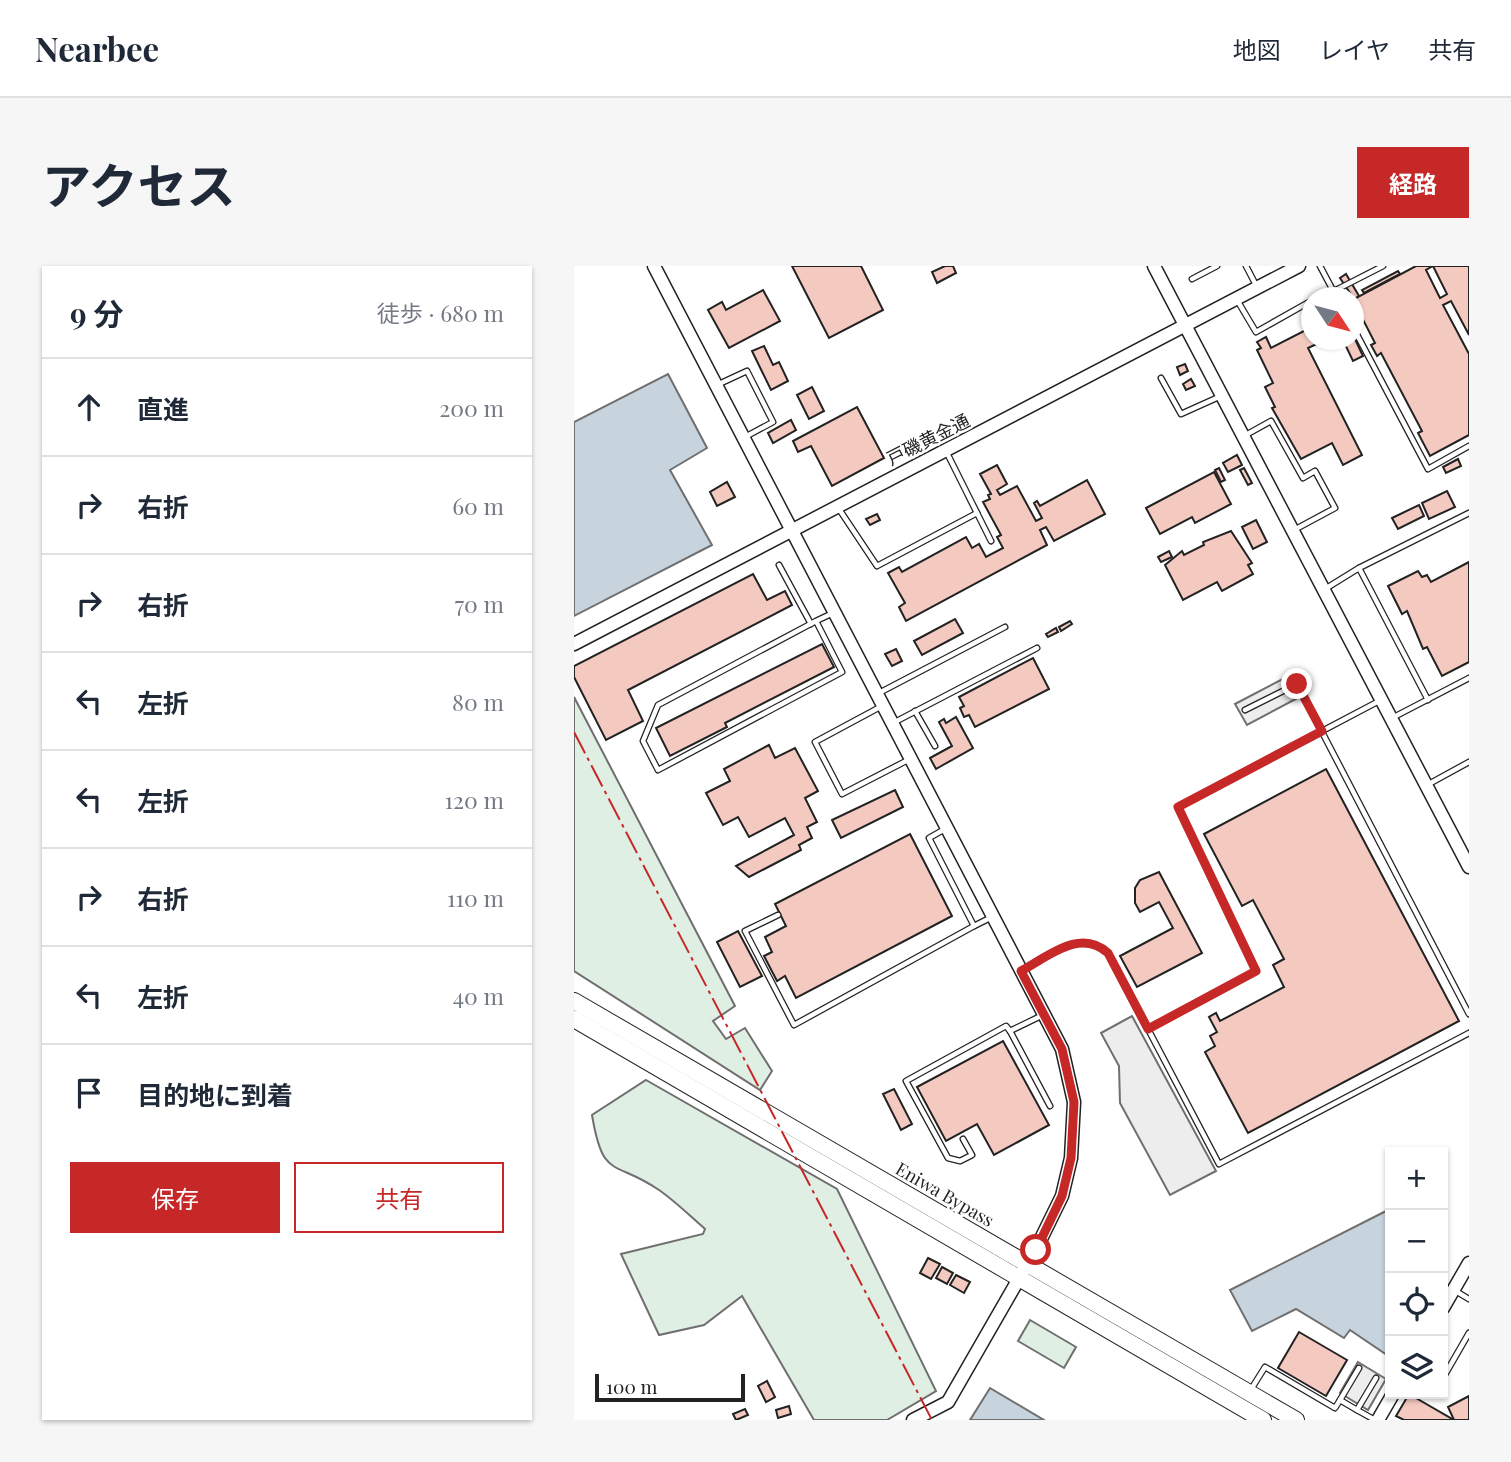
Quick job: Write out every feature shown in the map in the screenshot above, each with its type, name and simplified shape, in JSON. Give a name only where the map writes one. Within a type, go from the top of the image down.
[{"type":"highway","name":"Eniwa Bypass","points":[[574,1001],[1296,1420]]},
{"type":"highway","name":"Eniwa Bypass","points":[[574,1019],[1263,1420]]},
{"type":"street","points":[[1154,266],[1469,867]]},
{"type":"street","name":"戸磯黄金通","points":[[574,644],[1299,266]]},
{"type":"street","points":[[657,267],[716,386],[1062,1049],[1070,1077],[1073,1129],[1062,1196],[1028,1264],[948,1402],[913,1420]]},
{"type":"street","points":[[1448,1300],[1469,1263]]},
{"type":"street","points":[[1377,1420],[1390,1399]]},
{"type":"lane","points":[[1192,279],[1217,266]]},
{"type":"lane","points":[[1246,266],[1258,288]]},
{"type":"lane","points":[[1320,266],[1332,287]]},
{"type":"lane","points":[[1342,287],[1383,266]]},
{"type":"lane","points":[[1237,299],[1256,332],[1301,307]]},
{"type":"lane","points":[[1364,350],[1428,469],[1469,446]]},
{"type":"lane","points":[[716,386],[747,371],[774,422],[744,438]]},
{"type":"lane","points":[[1161,378],[1181,414],[1222,395]]},
{"type":"lane","points":[[1243,436],[1271,421],[1303,478],[1315,471],[1335,508],[1293,531]]},
{"type":"lane","points":[[945,449],[991,541]]},
{"type":"lane","points":[[837,506],[877,566],[977,513]]},
{"type":"lane","points":[[1324,589],[1359,568],[1469,513]]},
{"type":"lane","points":[[779,565],[814,623],[842,672],[658,770],[643,741],[658,705],[814,623],[834,612]]},
{"type":"lane","points":[[1359,568],[1428,699]]},
{"type":"lane","points":[[911,758],[842,794],[815,742],[880,700],[1006,627]]},
{"type":"lane","points":[[892,723],[1037,648]]},
{"type":"lane","points":[[1392,719],[1469,678]]},
{"type":"lane","points":[[1245,710],[1297,684],[1469,1014]]},
{"type":"lane","points":[[1148,1029],[1256,971],[1178,807],[1382,700]]},
{"type":"lane","points":[[915,711],[935,746]]},
{"type":"lane","points":[[1427,785],[1469,762]]},
{"type":"lane","points":[[947,828],[929,838],[974,926]]},
{"type":"lane","points":[[778,915],[745,931],[794,1025],[993,917]]},
{"type":"lane","points":[[1021,971],[1075,942],[1098,944],[1108,953],[1219,1164],[1469,1033]]},
{"type":"lane","points":[[1010,1031],[1044,1014]]},
{"type":"lane","points":[[963,1139],[972,1155],[960,1161],[948,1158],[906,1081],[1006,1026],[1050,1106]]},
{"type":"lane","points":[[1454,1290],[1469,1299]]},
{"type":"lane","points":[[1448,1369],[1469,1333]]},
{"type":"lane","points":[[1250,1393],[1265,1367],[1335,1408],[1359,1368]]},
{"type":"lane","points":[[1357,1410],[1376,1378]]},
{"type":"lane","points":[[1340,1400],[1377,1420]]},
{"type":"green space","points":[[574,697],[735,1006],[713,1021],[726,1039],[745,1028],[772,1071],[760,1090],[574,971]]},
{"type":"green space","points":[[646,1080],[837,1189],[936,1391],[887,1420],[814,1420],[742,1296],[704,1325],[659,1335],[621,1254],[703,1234],[705,1229],[659,1190],[606,1160],[596,1136],[592,1115]]},
{"type":"green space","points":[[1030,1320],[1076,1347],[1064,1368],[1018,1341]]},
{"type":"shaded area","points":[[668,374],[707,448],[670,470],[712,545],[574,616],[574,422]]},
{"type":"shaded area","points":[[1296,672],[1307,693],[1247,725],[1235,704]]},
{"type":"shaded area","points":[[1132,1016],[1216,1171],[1170,1195],[1120,1103],[1119,1066],[1101,1033]]},
{"type":"shaded area","points":[[1385,1212],[1385,1354],[1350,1330],[1344,1338],[1296,1309],[1252,1331],[1230,1290]]},
{"type":"shaded area","points":[[1358,1362],[1385,1378],[1368,1410],[1340,1393]]},
{"type":"shaded area","points":[[990,1388],[1044,1420],[970,1420]]},
{"type":"building","points":[[792,266],[861,266],[883,310],[829,338]]},
{"type":"building","points":[[945,266],[953,266],[956,273],[937,283],[932,272]]},
{"type":"building","points":[[1416,266],[1433,266],[1469,266],[1469,335],[1451,301],[1443,305],[1469,354],[1469,435],[1430,456],[1418,433],[1422,431],[1381,353],[1377,356],[1371,345],[1375,343],[1364,322],[1364,294]],"holes":[[[1433,266],[1447,294],[1440,298],[1426,270]]]},
{"type":"building","points":[[1398,271],[1400,274],[1364,293],[1364,289]]},
{"type":"building","points":[[1346,274],[1354,287],[1346,287],[1340,278]]},
{"type":"building","points":[[763,290],[780,321],[729,348],[708,310],[722,302],[726,310]]},
{"type":"building","points":[[1301,333],[1301,350],[1309,350],[1362,455],[1343,465],[1332,443],[1301,459],[1272,408],[1275,407],[1265,387],[1273,383],[1257,350],[1261,348],[1257,342],[1266,337],[1271,348]]},
{"type":"building","points":[[764,346],[773,365],[779,362],[788,381],[771,390],[752,351]]},
{"type":"building","points":[[1348,350],[1360,350],[1363,356],[1353,361]]},
{"type":"building","points":[[1185,364],[1188,371],[1180,375],[1177,367]]},
{"type":"building","points":[[1191,379],[1195,386],[1186,390],[1183,384]]},
{"type":"building","points":[[812,387],[824,411],[809,419],[797,395]]},
{"type":"building","points":[[857,407],[884,458],[832,486],[811,446],[798,452],[793,441]]},
{"type":"building","points":[[791,420],[796,430],[773,443],[768,433]]},
{"type":"building","points":[[1237,455],[1242,465],[1228,472],[1223,463]]},
{"type":"building","points":[[1458,459],[1461,466],[1446,473],[1443,467]]},
{"type":"building","points":[[997,465],[1007,484],[997,490],[1000,495],[1017,486],[1036,521],[1042,518],[1034,503],[1037,501],[1040,506],[1087,480],[1105,514],[1054,541],[1046,527],[1040,530],[1047,545],[906,621],[899,607],[905,603],[888,573],[899,567],[902,572],[966,537],[972,548],[979,544],[986,557],[1003,548],[997,537],[1001,535],[983,502],[990,499],[988,495],[991,494],[980,474]]},
{"type":"building","points":[[1219,468],[1225,480],[1221,482],[1215,470]]},
{"type":"building","points":[[1244,468],[1252,483],[1248,485],[1240,470]]},
{"type":"building","points":[[1214,472],[1231,504],[1195,523],[1192,517],[1160,534],[1146,508]]},
{"type":"building","points":[[727,482],[735,497],[717,506],[710,492]]},
{"type":"building","points":[[1447,491],[1455,507],[1429,519],[1422,503]]},
{"type":"building","points":[[1419,505],[1424,516],[1398,529],[1392,518]]},
{"type":"building","points":[[877,514],[880,520],[870,525],[866,519]]},
{"type":"building","points":[[1256,520],[1267,542],[1253,549],[1242,527]]},
{"type":"building","points":[[1231,531],[1252,563],[1248,565],[1253,574],[1222,591],[1217,582],[1183,600],[1165,565],[1182,551],[1184,555],[1204,545],[1203,542]]},
{"type":"building","points":[[1169,551],[1172,557],[1161,562],[1158,557]]},
{"type":"building","points":[[1469,562],[1469,662],[1442,676],[1427,647],[1423,649],[1407,611],[1402,614],[1388,586],[1418,571],[1422,577],[1427,575],[1431,582]]},
{"type":"building","points":[[753,574],[767,600],[785,591],[792,605],[628,690],[643,721],[606,740],[574,677],[574,666]]},
{"type":"building","points":[[955,619],[963,633],[922,655],[914,641]]},
{"type":"building","points":[[1070,621],[1072,624],[1061,631],[1059,627]]},
{"type":"building","points":[[1056,628],[1058,632],[1048,637],[1046,634]]},
{"type":"building","points":[[822,644],[834,667],[725,723],[727,727],[670,756],[656,728]]},
{"type":"building","points":[[896,649],[902,661],[892,666],[885,654]]},
{"type":"building","points":[[1033,658],[1049,689],[975,727],[969,715],[964,717],[960,708],[964,706],[959,697]]},
{"type":"building","points":[[956,717],[973,748],[936,769],[930,758],[952,746],[939,722],[944,719],[946,723]]},
{"type":"building","points":[[769,745],[775,758],[795,748],[818,791],[805,798],[817,822],[807,827],[812,838],[799,845],[801,850],[749,877],[736,866],[794,835],[785,818],[749,837],[738,817],[723,825],[706,793],[730,781],[724,769]]},
{"type":"building","points":[[1326,769],[1459,1021],[1248,1133],[1205,1052],[1215,1046],[1210,1036],[1217,1032],[1209,1017],[1216,1013],[1220,1021],[1284,987],[1273,965],[1284,959],[1253,900],[1242,906],[1204,834]]},
{"type":"building","points":[[895,790],[903,807],[841,838],[832,820]]},
{"type":"building","points":[[910,834],[952,916],[796,998],[785,976],[777,981],[764,956],[772,952],[765,937],[786,926],[775,904]]},
{"type":"building","points":[[1159,872],[1202,953],[1137,987],[1120,956],[1173,928],[1159,902],[1140,912],[1135,903],[1135,888],[1140,880]]},
{"type":"building","points":[[738,931],[762,976],[740,987],[717,942]]},
{"type":"building","points":[[1003,1041],[1049,1125],[994,1155],[977,1124],[946,1141],[917,1087]]},
{"type":"building","points":[[894,1089],[912,1124],[901,1130],[883,1094]]},
{"type":"building","points":[[928,1258],[940,1264],[931,1279],[920,1273]]},
{"type":"building","points":[[942,1267],[953,1273],[947,1284],[936,1278]]},
{"type":"building","points":[[956,1275],[970,1282],[964,1293],[950,1285]]},
{"type":"building","points":[[1299,1332],[1347,1360],[1326,1396],[1278,1368]]},
{"type":"building","points":[[767,1381],[775,1397],[766,1402],[758,1386]]},
{"type":"building","points":[[1469,1396],[1469,1420],[1454,1420],[1448,1407]]},
{"type":"building","points":[[1406,1399],[1418,1399],[1454,1420],[1404,1420],[1396,1416]]},
{"type":"building","points":[[789,1406],[791,1414],[778,1418],[776,1410]]},
{"type":"building","points":[[745,1409],[748,1415],[736,1420],[733,1414]]},
{"type":"power","points":[[574,732],[932,1420]]},
{"type":"route","points":[[1036,1250],[1062,1196],[1071,1158],[1074,1102],[1062,1049],[1021,971],[1075,942],[1098,944],[1108,953],[1148,1029],[1256,971],[1178,807],[1322,731],[1297,684]]}]
